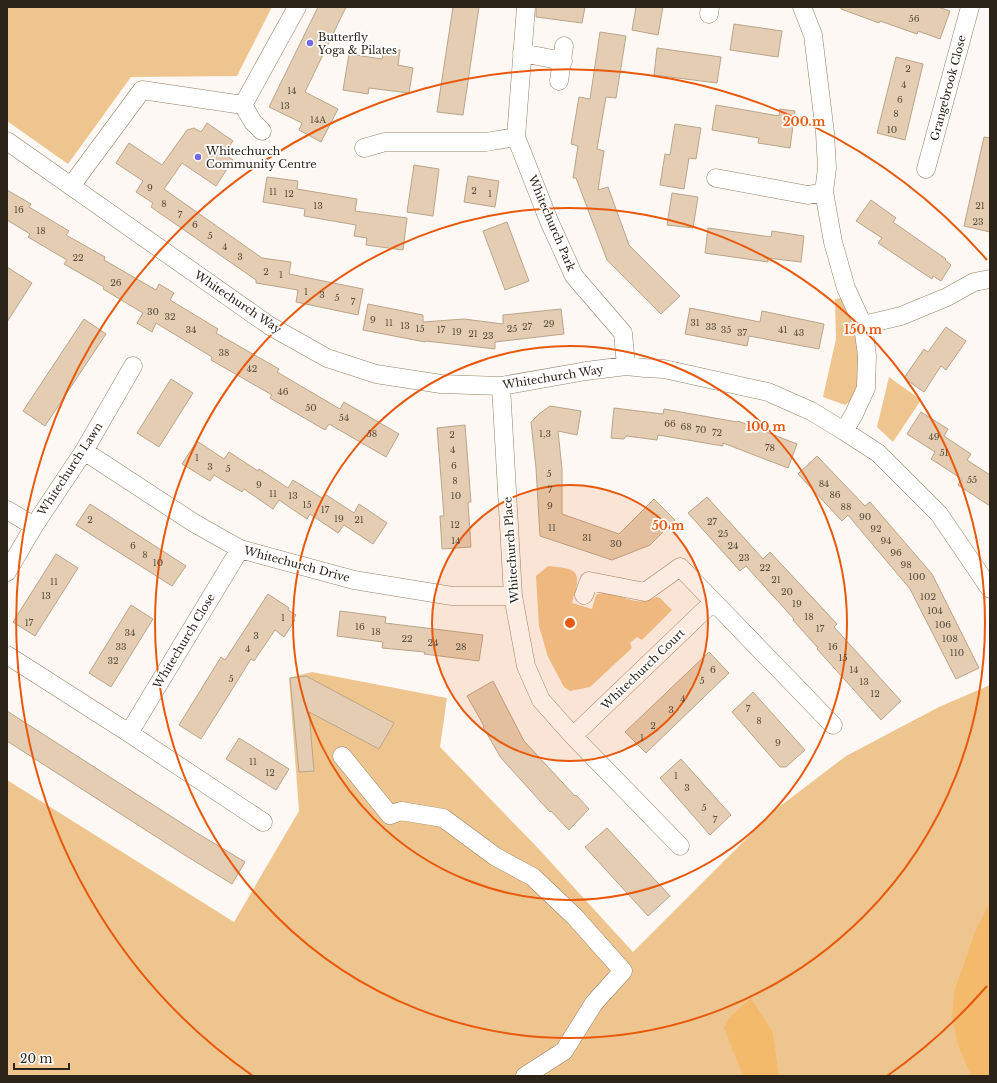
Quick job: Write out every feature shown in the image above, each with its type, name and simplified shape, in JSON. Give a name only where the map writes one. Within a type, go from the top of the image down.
[{"type":"street","points":[[243,105],[297,7]]},
{"type":"street","name":"Whitechurch Park","points":[[526,7],[516,137],[549,221],[574,276],[623,333],[626,366]]},
{"type":"street","points":[[802,7],[813,35],[823,118],[827,168],[824,192],[833,242],[846,288],[862,325],[867,356],[866,388],[844,431]]},
{"type":"street","name":"Grangebrook Close","points":[[926,169],[970,7]]},
{"type":"street","points":[[522,54],[564,54],[559,81]]},
{"type":"street","points":[[71,186],[142,90],[243,105]]},
{"type":"street","points":[[243,105],[253,122],[262,130]]},
{"type":"street","points":[[364,148],[385,142],[486,142],[516,137]]},
{"type":"street","name":"Whitechurch Way","points":[[7,141],[270,326],[327,358],[376,374],[441,384],[500,386],[586,371],[626,366],[664,369],[768,392],[811,411],[878,453],[938,514],[990,590]]},
{"type":"street","points":[[716,178],[808,195],[824,192]]},
{"type":"street","points":[[862,325],[901,316],[947,297],[974,282],[990,280]]},
{"type":"street","name":"Whitechurch Lawn","points":[[7,572],[34,526],[84,451],[133,366]]},
{"type":"street","name":"Whitechurch Place","points":[[500,386],[512,596],[526,666],[541,700],[573,736],[680,846]]},
{"type":"street","name":"Whitechurch Drive","points":[[84,451],[194,522],[240,549],[354,580],[452,596],[512,596]]},
{"type":"street","points":[[7,510],[34,526]]},
{"type":"street","name":"Whitechurch Close","points":[[129,733],[240,549]]},
{"type":"street","points":[[584,595],[589,581],[645,592],[680,567],[833,725]]},
{"type":"street","name":"Whitechurch Court","points":[[573,736],[713,602]]},
{"type":"street","points":[[7,655],[129,733],[263,822]]},
{"type":"street","points":[[342,756],[390,815],[401,811],[444,818],[496,857],[533,876],[575,918],[623,971],[594,1004],[564,1051],[525,1076]]},
{"type":"shaded area","points":[[7,7],[272,7],[237,76],[131,77],[68,164],[7,121]]},
{"type":"shaded area","points":[[843,298],[856,333],[859,366],[858,384],[854,397],[845,405],[823,397],[836,339],[835,299]]},
{"type":"shaded area","points":[[889,377],[921,400],[893,442],[877,427]]},
{"type":"shaded area","points":[[548,566],[566,568],[575,572],[577,585],[572,603],[592,609],[596,595],[610,593],[639,601],[648,601],[656,597],[660,598],[672,610],[642,640],[637,637],[630,643],[632,648],[590,687],[570,691],[564,687],[548,657],[539,626],[536,576]]},
{"type":"shaded area","points":[[312,672],[447,698],[440,747],[535,845],[633,952],[775,810],[846,756],[939,707],[990,685],[990,1076],[7,1076],[7,780],[234,922],[299,811],[289,678]]},
{"type":"shaded area","points":[[990,902],[990,1076],[971,1076],[958,1045],[952,1017],[954,992],[975,932]]},
{"type":"shaded area","points":[[751,998],[773,1033],[779,1076],[743,1076],[724,1028],[730,1017]]},
{"type":"building","points":[[318,7],[346,7],[305,92],[338,109],[321,142],[299,130],[302,123],[269,107]]},
{"type":"building","points":[[453,7],[479,7],[463,115],[437,112]]},
{"type":"building","points":[[536,7],[585,7],[582,23],[536,17]]},
{"type":"building","points":[[636,7],[663,7],[658,35],[632,30]]},
{"type":"building","points":[[841,7],[938,7],[950,11],[940,39],[918,31],[917,34],[880,21],[879,23],[841,9]]},
{"type":"building","points":[[734,24],[782,31],[778,57],[730,50]]},
{"type":"building","points":[[600,32],[626,36],[616,98],[606,97],[597,149],[604,151],[598,190],[608,187],[629,245],[680,296],[661,314],[607,260],[576,178],[573,178],[578,146],[571,144],[579,97],[590,99]]},
{"type":"building","points":[[384,48],[400,50],[398,65],[413,68],[409,93],[369,88],[368,94],[343,90],[349,54],[382,59]]},
{"type":"building","points":[[657,48],[721,57],[717,83],[654,75]]},
{"type":"building","points":[[896,57],[923,64],[905,140],[877,133]]},
{"type":"building","points":[[716,105],[779,116],[780,109],[795,111],[790,148],[758,143],[759,138],[712,130]]},
{"type":"building","points":[[207,123],[233,141],[224,154],[233,160],[216,186],[182,163],[164,189],[262,258],[291,262],[289,274],[363,289],[358,315],[296,302],[298,290],[256,283],[256,280],[151,207],[153,203],[136,192],[143,181],[116,163],[129,143],[162,165],[187,130],[194,128],[201,132]]},
{"type":"building","points":[[675,124],[701,128],[696,159],[689,158],[684,189],[660,185],[665,154],[670,155]]},
{"type":"building","points":[[984,137],[990,138],[990,232],[964,226]]},
{"type":"building","points":[[414,165],[439,169],[433,216],[407,212]]},
{"type":"building","points":[[468,176],[499,181],[495,207],[464,202]]},
{"type":"building","points":[[267,177],[298,181],[297,189],[357,199],[355,211],[407,218],[403,250],[366,245],[367,238],[354,236],[356,225],[304,216],[305,209],[263,202]]},
{"type":"building","points":[[7,190],[31,204],[29,207],[69,231],[66,235],[105,257],[104,260],[156,290],[159,284],[174,293],[170,300],[218,329],[216,333],[279,369],[277,372],[340,409],[344,402],[399,434],[386,457],[329,424],[325,430],[270,398],[272,395],[211,360],[212,357],[156,323],[152,332],[137,323],[143,313],[103,289],[104,287],[64,264],[67,260],[28,237],[30,234],[7,220]]},
{"type":"building","points":[[672,193],[698,197],[693,228],[667,225]]},
{"type":"building","points":[[871,200],[896,218],[893,222],[946,259],[945,260],[951,265],[941,281],[933,276],[932,279],[878,243],[882,238],[856,221]]},
{"type":"building","points":[[507,222],[529,281],[505,290],[483,231]]},
{"type":"building","points":[[708,228],[771,237],[772,231],[804,236],[801,262],[768,258],[768,262],[705,253]]},
{"type":"building","points":[[7,267],[32,283],[7,322]]},
{"type":"building","points":[[368,304],[423,315],[423,322],[464,319],[503,324],[503,315],[561,309],[564,334],[495,342],[495,349],[425,342],[363,330]]},
{"type":"building","points":[[690,308],[760,322],[762,311],[824,324],[819,349],[749,336],[747,346],[685,334]]},
{"type":"building","points":[[84,319],[106,334],[45,426],[23,411]]},
{"type":"building","points":[[946,327],[966,341],[946,370],[941,366],[924,392],[904,378],[924,349],[928,352]]},
{"type":"building","points":[[171,379],[193,393],[159,447],[137,433]]},
{"type":"building","points":[[550,406],[581,411],[577,435],[558,431],[562,469],[562,514],[619,534],[654,499],[675,520],[650,545],[612,560],[540,536],[536,468],[531,422]]},
{"type":"building","points":[[614,408],[663,414],[664,409],[738,421],[797,444],[788,468],[723,443],[723,446],[658,435],[657,440],[626,436],[624,439],[611,438]]},
{"type":"building","points":[[921,412],[948,429],[944,436],[971,454],[967,460],[990,475],[990,506],[958,485],[962,479],[931,459],[935,452],[907,434]]},
{"type":"building","points":[[465,425],[471,502],[468,502],[471,547],[442,549],[440,516],[444,516],[437,428]]},
{"type":"building","points":[[197,441],[224,459],[229,452],[288,488],[293,480],[322,498],[325,494],[354,513],[359,504],[387,523],[373,544],[344,525],[338,533],[310,514],[307,519],[279,500],[273,509],[244,489],[242,492],[214,475],[210,481],[182,464]]},
{"type":"building","points":[[817,456],[865,506],[870,502],[932,574],[979,668],[956,679],[910,589],[848,515],[842,521],[798,474]]},
{"type":"building","points":[[707,497],[763,559],[770,552],[837,624],[834,627],[901,701],[881,720],[817,649],[818,648],[793,620],[794,619],[746,566],[740,571],[688,513]]},
{"type":"building","points":[[90,504],[186,566],[172,586],[76,525]]},
{"type":"building","points":[[56,554],[78,568],[35,636],[13,622]]},
{"type":"building","points":[[268,594],[289,608],[288,610],[296,615],[293,619],[295,620],[284,637],[275,630],[254,661],[251,659],[201,739],[179,725],[221,657],[225,660]]},
{"type":"building","points":[[131,605],[153,619],[111,687],[89,673]]},
{"type":"building","points":[[340,611],[386,617],[385,623],[483,635],[479,661],[424,654],[425,652],[382,648],[383,642],[337,636]]},
{"type":"building","points":[[709,652],[729,673],[646,753],[625,732]]},
{"type":"building","points":[[306,676],[394,723],[379,749],[309,712],[314,771],[299,772],[290,678]]},
{"type":"building","points":[[493,681],[524,741],[589,809],[569,830],[551,811],[550,812],[501,758],[467,696]]},
{"type":"building","points":[[753,692],[805,750],[786,767],[780,767],[732,712]]},
{"type":"building","points":[[7,711],[197,833],[245,862],[232,884],[7,741]]},
{"type":"building","points":[[239,738],[289,769],[276,790],[226,759]]},
{"type":"building","points":[[681,759],[731,815],[710,835],[660,778]]},
{"type":"building","points":[[607,828],[670,896],[648,916],[585,847]]},
{"type":"place","name":"Butterfly Yoga & Pilates","points":[[310,43]]},
{"type":"place","name":"Whitechurch Community Centre","points":[[198,157]]}]
